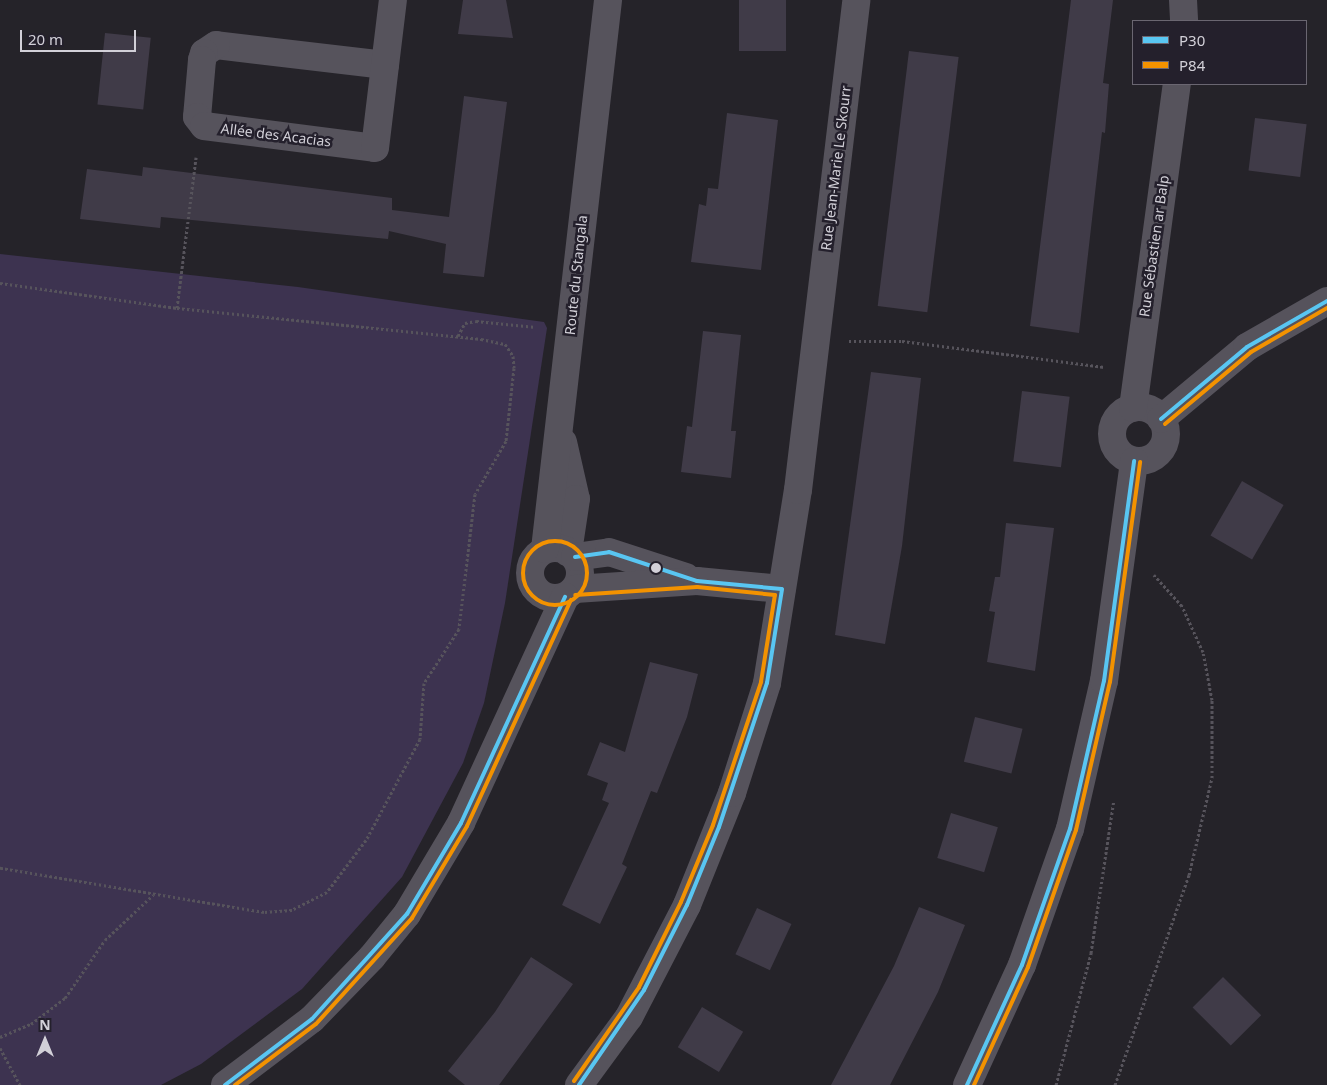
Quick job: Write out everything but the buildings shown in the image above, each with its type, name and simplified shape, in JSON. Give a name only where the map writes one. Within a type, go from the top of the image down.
[{"type":"street","name":"Allée des Acacias","points":[[385,66],[216,46],[204,53],[196,111],[204,126],[375,148],[385,66],[393,0]]},
{"type":"street","name":"Route du Stangala","points":[[563,553],[559,429],[608,0]]},
{"type":"street","name":"Rue Jean-Marie Le Skourr","points":[[579,1085],[648,982],[719,828],[765,690],[782,589],[816,336],[856,0]]},
{"type":"street","points":[[1183,0],[1184,20]]},
{"type":"street","name":"Rue Sébastien ar Balp","points":[[1133,408],[1177,85]]},
{"type":"street","points":[[1161,419],[1247,347],[1327,301]]},
{"type":"street","points":[[1133,408],[1151,410],[1161,419],[1166,431],[1163,446],[1151,459],[1134,461],[1118,452],[1112,436],[1117,419],[1133,408]]},
{"type":"street","points":[[967,1085],[1005,1007],[1037,925],[1082,779],[1104,681],[1123,562],[1134,461]]},
{"type":"street","points":[[536,655],[537,592],[530,568],[563,553],[609,552],[697,581]]},
{"type":"street","points":[[225,1085],[312,1019],[372,957],[407,914],[461,823],[536,655],[580,573],[563,553]]},
{"type":"street","points":[[537,592],[553,598],[570,593],[697,581],[782,589]]},
{"type":"path","points":[[177,308],[197,146],[204,126]]},
{"type":"path","points":[[0,283],[177,308],[458,336],[505,344],[513,356],[510,416],[506,441],[475,494],[459,629],[424,683],[420,739],[399,786],[348,868],[327,892],[311,903],[292,910],[264,912],[0,868]]},
{"type":"path","points":[[458,336],[465,323],[476,321],[569,330]]},
{"type":"path","points":[[816,336],[853,341],[902,341],[1138,371]]},
{"type":"path","points":[[1115,1085],[1189,875],[1212,778],[1212,700],[1203,652],[1182,606],[1151,571],[1123,562]]},
{"type":"path","points":[[1056,1085],[1091,953],[1114,807],[1114,793],[1082,779]]},
{"type":"path","points":[[0,1037],[32,1024],[65,998],[105,940],[153,895]]},
{"type":"path","points":[[0,1048],[20,1085]]},
{"type":"shaded area","points":[[0,254],[298,287],[544,322],[547,328],[505,603],[484,703],[463,763],[402,877],[302,989],[201,1064],[161,1085],[0,1085]]},
{"type":"transit line","name":"P30","points":[[1161,419],[1247,347],[1327,301]]},
{"type":"transit line","name":"P84","points":[[1165,424],[1251,352],[1327,308]]},
{"type":"transit line","name":"P30","points":[[967,1085],[1022,965],[1070,829],[1104,681],[1134,461]]},
{"type":"transit line","name":"P84","points":[[974,1085],[1028,967],[1076,830],[1110,682],[1140,462]]},
{"type":"transit line","name":"P84","points":[[555,541],[573,547],[581,555],[587,573],[581,591],[573,599],[555,605],[537,599],[529,591],[523,573],[529,555],[537,547],[555,541]]},
{"type":"transit line","name":"P30","points":[[575,557],[609,552],[697,581],[782,589]]},
{"type":"transit line","name":"P84","points":[[574,1081],[639,987],[681,902],[713,825],[761,682],[775,595],[697,587],[575,595]]},
{"type":"transit line","name":"P30","points":[[579,1085],[644,990],[687,905],[719,827],[767,683],[782,589]]},
{"type":"transit line","name":"P30","points":[[225,1085],[312,1019],[407,914],[461,823],[565,597]]},
{"type":"transit line","name":"P84","points":[[235,1085],[316,1024],[412,918],[467,826],[571,600]]}]
